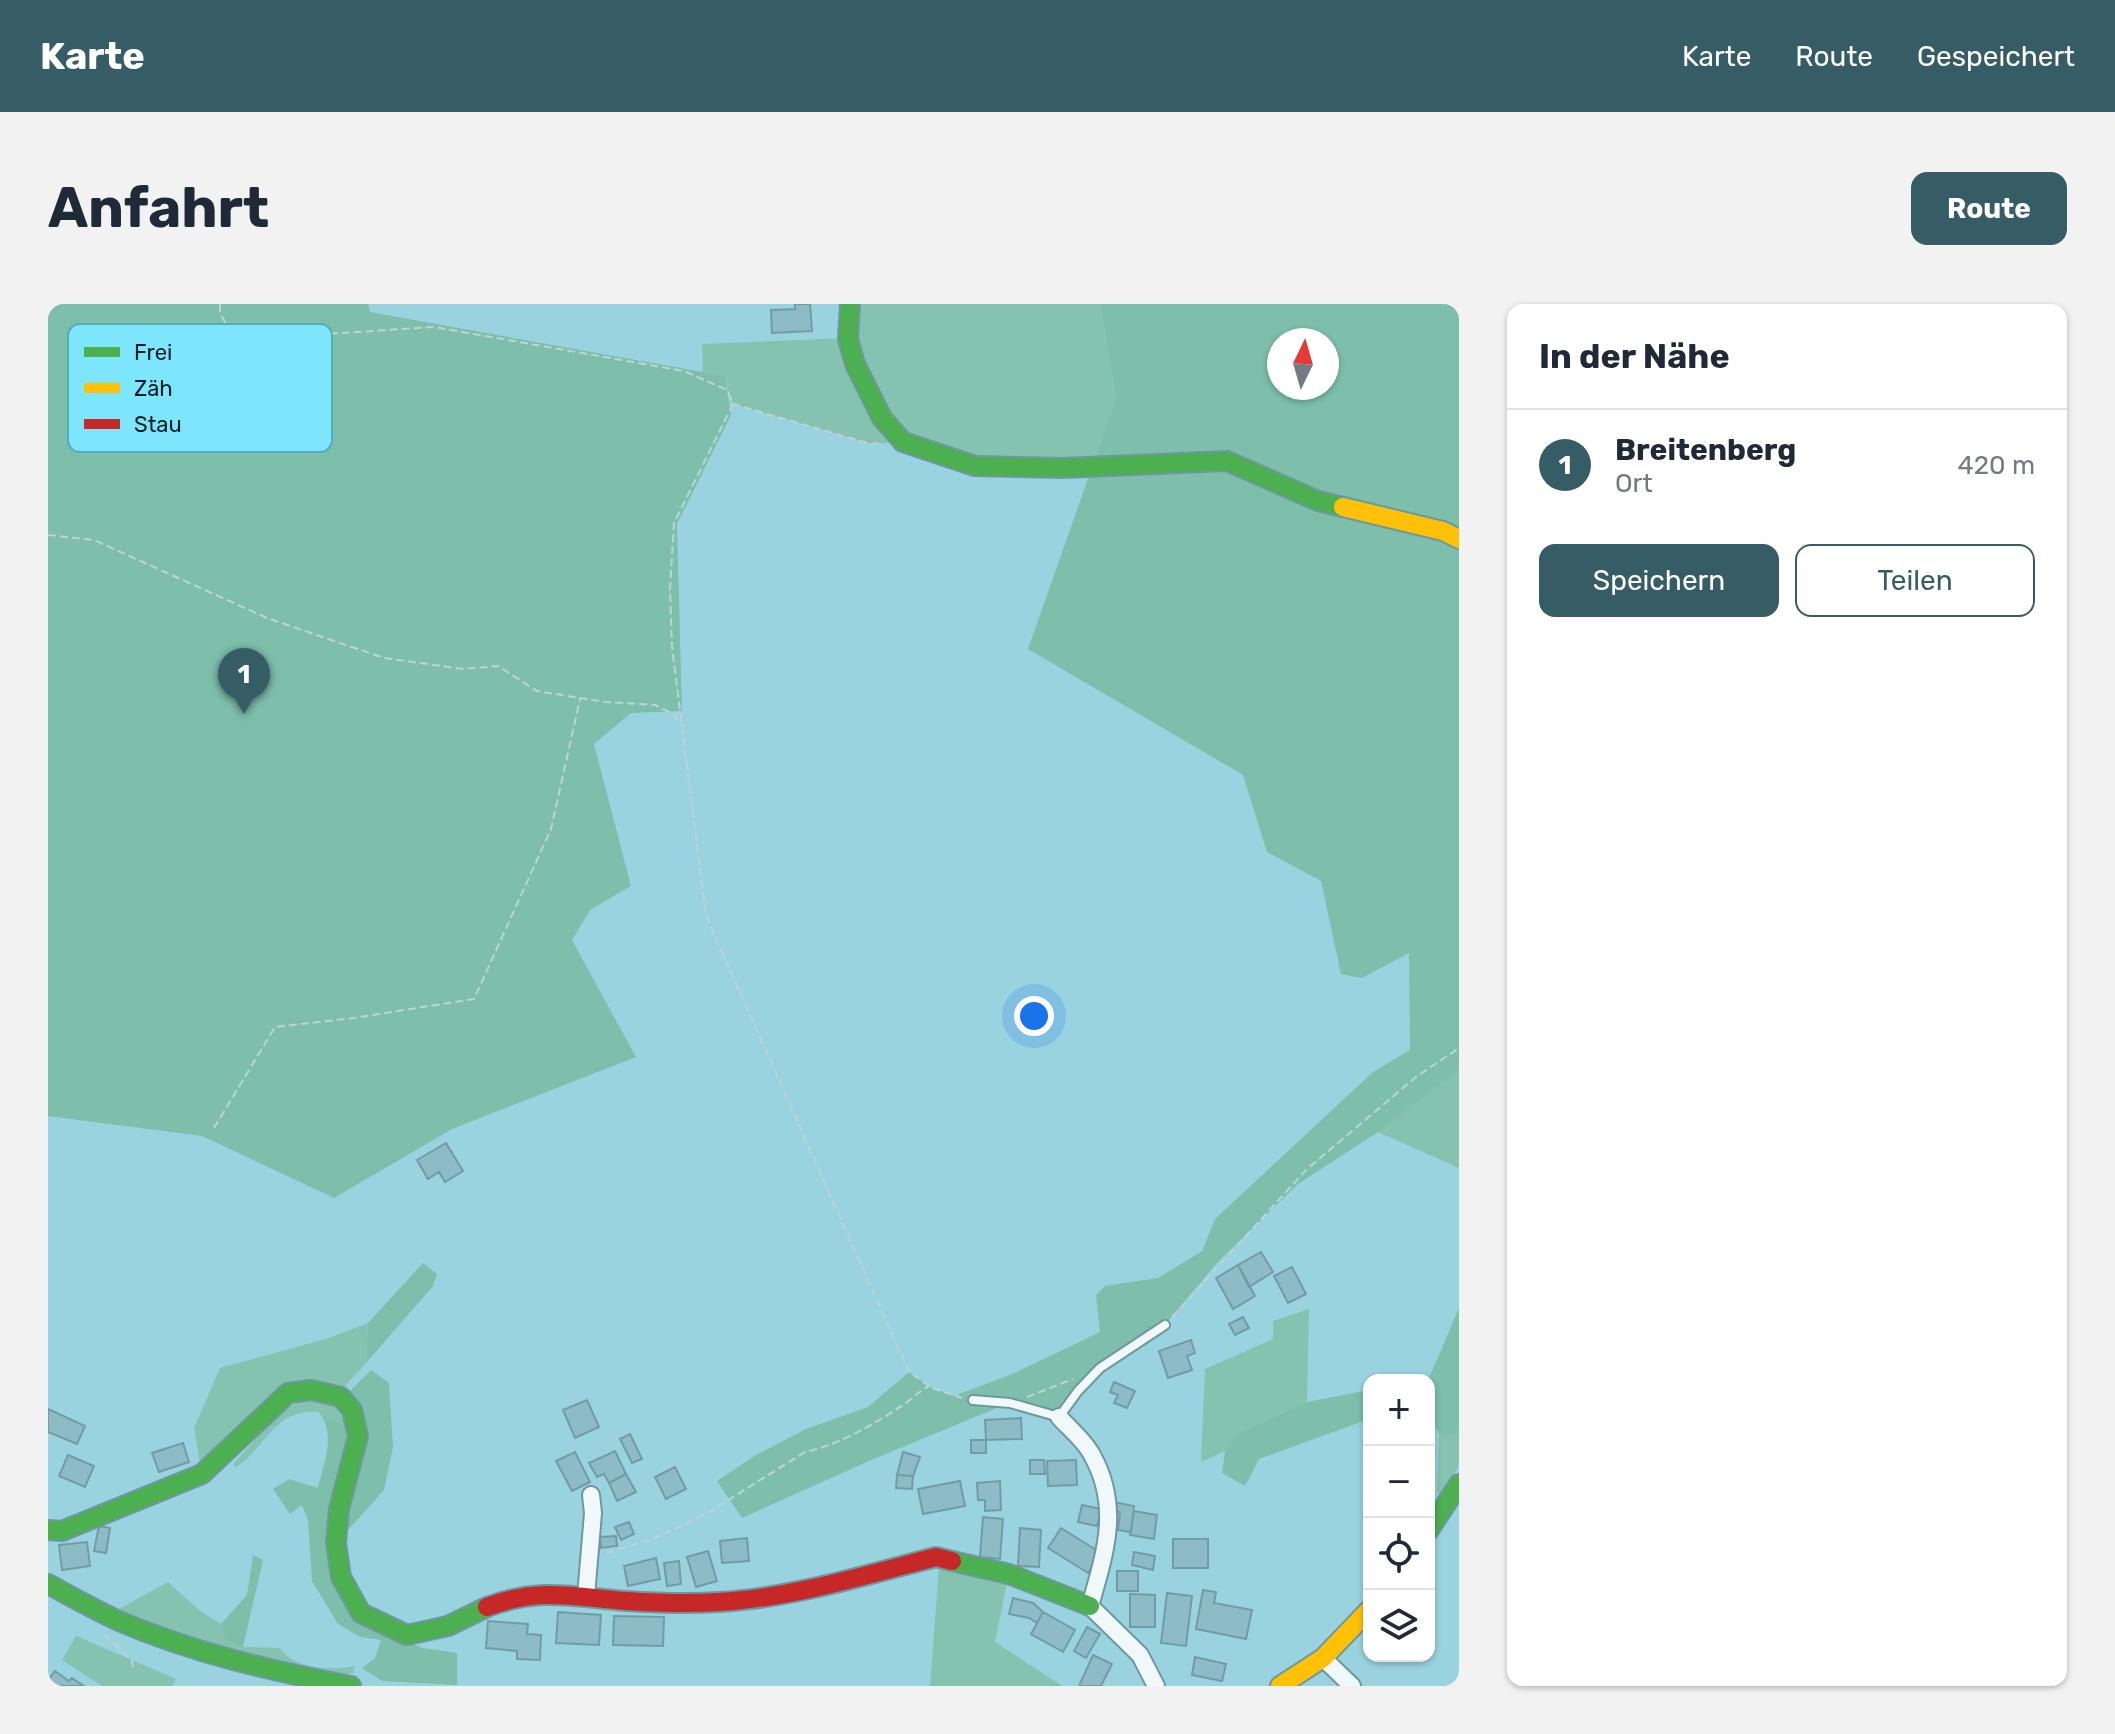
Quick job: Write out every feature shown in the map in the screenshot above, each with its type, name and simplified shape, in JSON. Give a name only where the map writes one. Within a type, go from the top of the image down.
[{"type":"street","points":[[850,304],[848,339],[855,364],[882,418],[903,442],[975,466],[1063,468],[1227,461],[1318,501],[1443,531],[1459,539]]},
{"type":"street","points":[[48,1530],[62,1531],[202,1474],[288,1393],[311,1390],[341,1397],[352,1410],[358,1436],[339,1509],[336,1543],[341,1577],[361,1613],[407,1635],[448,1626],[508,1599],[547,1593],[630,1601],[720,1602],[817,1587],[936,1557],[1009,1574],[1090,1606],[1140,1655],[1156,1686]]},
{"type":"street","points":[[1059,1417],[1092,1453],[1110,1499],[1106,1552],[1090,1606]]},
{"type":"street","points":[[1435,1521],[1459,1484]]},
{"type":"street","points":[[586,1596],[591,1495]]},
{"type":"street","points":[[48,1584],[129,1626],[204,1652],[290,1676],[351,1686]]},
{"type":"street","points":[[1280,1686],[1323,1658],[1363,1616]]},
{"type":"street","points":[[1323,1658],[1352,1686]]},
{"type":"lane","points":[[973,1400],[1010,1403],[1059,1417],[1100,1368],[1165,1325]]},
{"type":"path","points":[[220,304],[220,313],[226,324]]},
{"type":"path","points":[[332,334],[434,327],[684,371],[727,390],[733,404],[674,523],[670,589],[672,647],[706,916],[909,1372],[930,1386],[973,1400]]},
{"type":"path","points":[[733,404],[871,444],[903,442]]},
{"type":"path","points":[[48,535],[94,540],[267,618],[384,658],[463,669],[498,666],[537,691],[655,705],[673,714],[683,727]]},
{"type":"path","points":[[214,1128],[275,1027],[474,999],[551,829],[580,698]]},
{"type":"path","points":[[1165,1325],[1307,1169],[1416,1077],[1459,1048]]},
{"type":"path","points":[[1010,1403],[1076,1378]]},
{"type":"path","points":[[590,1558],[650,1540],[706,1514],[805,1452],[821,1449],[861,1429],[930,1386]]},
{"type":"green space","points":[[48,304],[368,304],[370,312],[725,376],[731,415],[677,524],[682,711],[631,713],[594,744],[631,886],[590,910],[572,940],[636,1057],[452,1129],[334,1198],[202,1136],[48,1116]]},
{"type":"green space","points":[[850,304],[1100,304],[1116,399],[1092,467],[975,466],[903,442],[871,444],[733,404],[724,376],[703,372],[702,344],[847,338]]},
{"type":"green space","points":[[1100,304],[1459,304],[1459,1070],[1378,1132],[1298,1184],[1217,1263],[1165,1325],[1099,1369],[1059,1417],[1009,1403],[742,1518],[717,1481],[756,1455],[806,1429],[868,1407],[909,1372],[932,1388],[954,1396],[1010,1375],[1100,1332],[1096,1295],[1105,1286],[1158,1278],[1202,1251],[1215,1219],[1373,1072],[1410,1050],[1409,953],[1362,978],[1341,974],[1321,881],[1267,852],[1243,775],[1028,649],[1116,399]]},
{"type":"green space","points":[[1459,1070],[1459,1168],[1378,1132]]},
{"type":"green space","points":[[423,1263],[437,1274],[433,1286],[366,1363],[368,1323]]},
{"type":"green space","points":[[1459,1308],[1459,1430],[1456,1436],[1439,1434],[1435,1424],[1435,1374],[1431,1374]]},
{"type":"green space","points":[[1309,1309],[1307,1402],[1239,1433],[1225,1451],[1201,1462],[1205,1369],[1273,1339],[1273,1321]]},
{"type":"green space","points":[[368,1323],[366,1363],[342,1389],[316,1382],[201,1468],[194,1428],[220,1368],[329,1338]]},
{"type":"green space","points":[[371,1370],[389,1383],[393,1447],[384,1490],[348,1530],[348,1393]]},
{"type":"green space","points":[[1363,1391],[1363,1421],[1259,1459],[1245,1486],[1222,1473],[1225,1451],[1239,1433],[1307,1402]]},
{"type":"green space","points":[[324,1398],[338,1409],[347,1425],[322,1417],[319,1412],[292,1416],[272,1430],[235,1468],[234,1463],[280,1413],[300,1400]]},
{"type":"green space","points":[[322,1417],[347,1425],[342,1591],[407,1641],[422,1648],[457,1653],[457,1685],[382,1681],[362,1668],[375,1658],[381,1640],[360,1637],[338,1624],[312,1581],[308,1521],[302,1505],[290,1514],[273,1489],[289,1479],[318,1488],[328,1443]]},
{"type":"green space","points":[[1459,1430],[1459,1466],[1441,1495],[1437,1492],[1439,1434],[1456,1436]]},
{"type":"green space","points":[[253,1555],[263,1560],[243,1647],[226,1640],[221,1624],[247,1595]]},
{"type":"green space","points":[[939,1567],[1007,1582],[995,1642],[1062,1686],[930,1686]]},
{"type":"green space","points":[[168,1582],[199,1610],[221,1624],[227,1640],[243,1647],[280,1648],[294,1660],[314,1667],[355,1666],[353,1673],[338,1676],[225,1652],[119,1609]]},
{"type":"green space","points":[[76,1636],[176,1679],[172,1686],[102,1686],[62,1660]]},
{"type":"building","points":[[795,304],[810,304],[812,331],[772,333],[771,310],[795,309]]},
{"type":"building","points":[[446,1143],[463,1171],[445,1182],[439,1172],[428,1179],[417,1160]]},
{"type":"building","points":[[1261,1252],[1273,1272],[1249,1287],[1238,1265]]},
{"type":"building","points":[[1238,1265],[1255,1296],[1233,1309],[1216,1278]]},
{"type":"building","points":[[1292,1267],[1306,1294],[1288,1303],[1274,1276]]},
{"type":"building","points":[[1243,1317],[1249,1328],[1235,1335],[1229,1324]]},
{"type":"building","points":[[1191,1340],[1195,1353],[1187,1356],[1192,1370],[1168,1378],[1159,1351]]},
{"type":"building","points":[[1114,1382],[1135,1391],[1127,1408],[1114,1403],[1118,1395],[1110,1392]]},
{"type":"building","points":[[587,1400],[599,1427],[575,1438],[563,1410]]},
{"type":"building","points":[[48,1409],[85,1426],[77,1444],[48,1432]]},
{"type":"building","points":[[1021,1418],[1022,1439],[986,1440],[985,1420]]},
{"type":"building","points":[[630,1434],[642,1459],[632,1463],[620,1439]]},
{"type":"building","points":[[971,1440],[986,1440],[986,1453],[971,1453]]},
{"type":"building","points":[[183,1443],[189,1462],[159,1472],[152,1453]]},
{"type":"building","points":[[615,1451],[626,1474],[609,1483],[604,1474],[597,1477],[589,1463]]},
{"type":"building","points":[[575,1452],[590,1482],[572,1491],[556,1461]]},
{"type":"building","points":[[903,1452],[920,1457],[913,1476],[897,1475]]},
{"type":"building","points":[[68,1455],[94,1466],[85,1487],[59,1476]]},
{"type":"building","points":[[1030,1460],[1044,1460],[1045,1474],[1030,1474]]},
{"type":"building","points":[[1076,1460],[1077,1485],[1048,1486],[1047,1461]]},
{"type":"building","points":[[675,1467],[686,1489],[666,1499],[655,1477]]},
{"type":"building","points":[[626,1474],[636,1492],[617,1501],[609,1483]]},
{"type":"building","points":[[897,1475],[913,1476],[912,1489],[896,1488]]},
{"type":"building","points":[[960,1481],[965,1506],[923,1514],[918,1489]]},
{"type":"building","points":[[1000,1481],[1001,1510],[985,1511],[985,1500],[978,1500],[977,1483]]},
{"type":"building","points":[[1113,1502],[1134,1506],[1131,1532],[1118,1530],[1120,1512],[1112,1511]]},
{"type":"building","points":[[1082,1505],[1101,1509],[1097,1526],[1078,1522]]},
{"type":"building","points":[[1134,1511],[1157,1515],[1154,1539],[1130,1535]]},
{"type":"building","points":[[983,1517],[1003,1519],[1000,1559],[980,1557]]},
{"type":"building","points":[[629,1522],[634,1534],[621,1540],[615,1527]]},
{"type":"building","points":[[99,1526],[110,1528],[106,1553],[94,1551]]},
{"type":"building","points":[[1020,1528],[1041,1530],[1039,1567],[1018,1566]]},
{"type":"building","points":[[1061,1528],[1101,1553],[1088,1573],[1048,1548]]},
{"type":"building","points":[[616,1536],[617,1546],[601,1548],[600,1537]]},
{"type":"building","points":[[747,1538],[749,1561],[722,1563],[720,1541]]},
{"type":"building","points":[[1173,1539],[1208,1539],[1208,1568],[1173,1568]]},
{"type":"building","points":[[87,1542],[90,1566],[62,1570],[59,1545]]},
{"type":"building","points":[[708,1551],[717,1581],[696,1587],[687,1557]]},
{"type":"building","points":[[1134,1552],[1155,1556],[1153,1570],[1132,1565]]},
{"type":"building","points":[[656,1558],[660,1579],[628,1586],[624,1566]]},
{"type":"building","points":[[679,1561],[681,1584],[667,1586],[664,1563]]},
{"type":"building","points":[[1117,1571],[1138,1571],[1138,1591],[1117,1591]]},
{"type":"building","points":[[1203,1590],[1216,1592],[1214,1603],[1252,1610],[1246,1639],[1196,1629]]},
{"type":"building","points":[[1167,1593],[1192,1596],[1186,1646],[1161,1643]]},
{"type":"building","points":[[1130,1594],[1155,1595],[1155,1627],[1130,1627]]},
{"type":"building","points":[[1013,1598],[1033,1603],[1043,1612],[1037,1623],[1009,1614]]},
{"type":"building","points":[[558,1612],[601,1615],[599,1645],[556,1643]]},
{"type":"building","points":[[1043,1612],[1075,1630],[1063,1652],[1031,1634]]},
{"type":"building","points":[[614,1616],[664,1617],[663,1646],[613,1645]]},
{"type":"building","points":[[488,1621],[528,1624],[527,1634],[541,1635],[540,1660],[517,1659],[517,1651],[486,1648]]},
{"type":"building","points":[[1087,1627],[1100,1634],[1086,1658],[1074,1651]]},
{"type":"building","points":[[1093,1655],[1112,1664],[1101,1686],[1079,1686]]},
{"type":"building","points":[[1195,1657],[1226,1664],[1222,1681],[1192,1675]]},
{"type":"building","points":[[55,1671],[69,1681],[72,1678],[84,1686],[48,1686],[48,1680]]},
{"type":"traffic: fast","points":[[850,304],[848,339],[855,364],[882,418],[903,442],[975,466],[1063,468],[1227,461],[1318,501],[1343,507]]},
{"type":"traffic: fast","points":[[48,1530],[62,1531],[202,1474],[288,1393],[311,1390],[341,1397],[352,1410],[358,1436],[339,1509],[336,1543],[341,1577],[361,1613],[407,1635],[448,1626],[487,1607]]},
{"type":"traffic: fast","points":[[1435,1521],[1459,1484]]},
{"type":"traffic: fast","points":[[952,1561],[1009,1574],[1090,1606]]},
{"type":"traffic: fast","points":[[48,1584],[119,1621],[175,1643],[262,1667],[351,1686]]},
{"type":"traffic: slow","points":[[1343,507],[1443,531],[1459,539]]},
{"type":"traffic: slow","points":[[1280,1686],[1323,1658],[1363,1616]]},
{"type":"traffic: jam","points":[[487,1607],[540,1595],[673,1603],[746,1600],[828,1585],[936,1557],[952,1561]]},
{"type":"place","name":"Breitenberg","points":[[244,714]]}]
